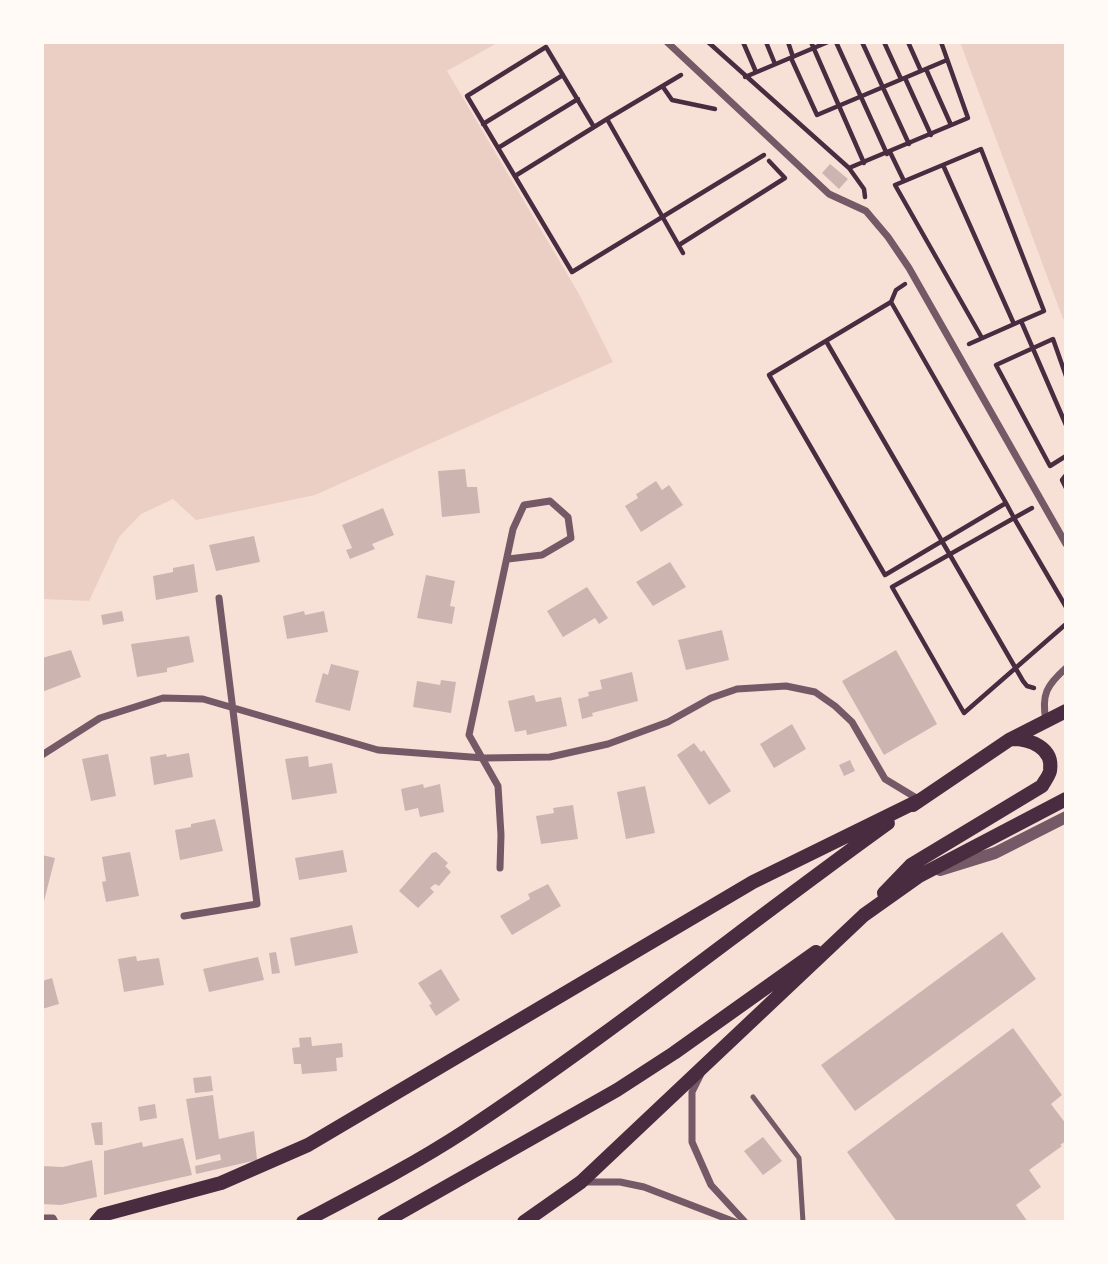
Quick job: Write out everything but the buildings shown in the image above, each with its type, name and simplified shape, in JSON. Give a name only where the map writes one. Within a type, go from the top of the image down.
[{"type":"main road","points":[[303,1222],[391,1176],[463,1133],[534,1084],[920,800],[1009,740],[1066,711]]},
{"type":"main road","points":[[524,1222],[581,1182],[859,920],[911,865],[1042,786],[1050,770],[1041,746],[1027,739],[1009,740]]},
{"type":"main road","points":[[384,1222],[617,1090],[674,1053],[919,876],[1066,799]]},
{"type":"main road","points":[[96,1222],[102,1215],[221,1183],[307,1145],[753,882],[920,800]]},
{"type":"street","points":[[667,42],[828,194],[866,211],[888,237],[915,278],[1066,544]]},
{"type":"street","points":[[499,868],[501,835],[498,786],[469,735],[513,529],[524,505],[550,501],[568,516],[571,538],[542,555],[508,559]]},
{"type":"street","points":[[184,916],[257,904],[219,598]]},
{"type":"street","points":[[1046,721],[1045,691],[1066,668]]},
{"type":"street","points":[[42,755],[100,718],[163,698],[203,699],[378,750],[484,758],[550,757],[608,744],[668,722],[711,698],[737,689],[786,686],[815,692],[835,706],[852,722],[885,779],[920,800]]},
{"type":"street","points":[[919,876],[995,853],[1066,817]]},
{"type":"street","points":[[706,1064],[692,1092],[692,1142],[711,1185],[745,1222]]},
{"type":"street","points":[[581,1182],[620,1182],[644,1187],[735,1222]]},
{"type":"street","points":[[42,1218],[53,1218],[55,1222]]},
{"type":"lane","points":[[753,1097],[799,1158],[803,1222]]},
{"type":"path","points":[[708,42],[849,168],[864,189],[866,211]]},
{"type":"path","points":[[743,42],[756,72]]},
{"type":"path","points":[[766,42],[775,64]]},
{"type":"path","points":[[788,42],[817,115],[947,60]]},
{"type":"path","points":[[811,42],[864,163]]},
{"type":"path","points":[[745,77],[828,42]]},
{"type":"path","points":[[836,42],[904,181]]},
{"type":"path","points":[[862,42],[909,145]]},
{"type":"path","points":[[884,42],[931,135]]},
{"type":"path","points":[[908,42],[951,125]]},
{"type":"path","points":[[849,168],[968,118],[941,42]]},
{"type":"path","points":[[594,127],[546,47],[467,96],[572,272],[764,155]]},
{"type":"path","points":[[515,176],[694,67]]},
{"type":"path","points":[[483,124],[563,75]]},
{"type":"path","points":[[663,87],[672,100],[713,107],[723,117]]},
{"type":"path","points":[[498,148],[578,99]]},
{"type":"path","points":[[607,119],[683,253]]},
{"type":"path","points":[[679,245],[785,177],[754,146]]},
{"type":"path","points":[[956,350],[1044,311],[981,149],[895,185],[982,338]]},
{"type":"path","points":[[943,165],[1014,324]]},
{"type":"path","points":[[915,278],[896,290],[891,302],[769,375],[885,575],[1006,503]]},
{"type":"path","points":[[891,302],[1066,607]]},
{"type":"path","points":[[1021,321],[1066,425]]},
{"type":"path","points":[[1066,376],[1053,339],[996,365],[1050,466],[1066,456]]},
{"type":"path","points":[[826,341],[1016,669],[1027,686],[1045,691]]},
{"type":"path","points":[[1066,475],[1062,480],[1066,488]]},
{"type":"path","points":[[1014,518],[892,587],[964,713],[1066,624]]},
{"type":"shaded area","points":[[42,42],[499,42],[447,71],[579,294],[613,362],[315,495],[196,520],[173,499],[141,514],[119,537],[89,601],[42,599]]},
{"type":"shaded area","points":[[960,42],[1066,42],[1066,319],[1063,319]]}]
